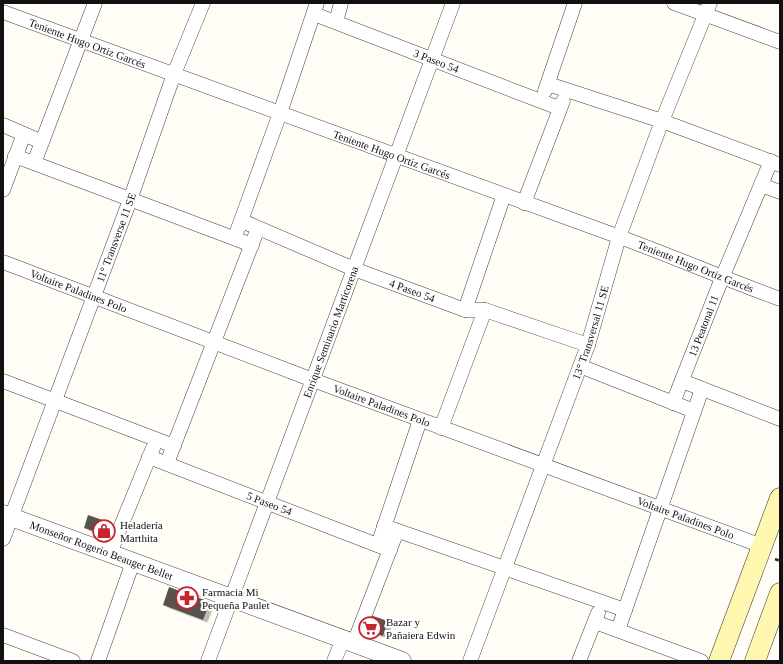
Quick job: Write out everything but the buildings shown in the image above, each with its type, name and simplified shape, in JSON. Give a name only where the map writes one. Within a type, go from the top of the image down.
[{"type":"main road","points":[[719,661],[780,498]]},
{"type":"main road","points":[[755,661],[780,593]]},
{"type":"street","points":[[34,163],[95,3]]},
{"type":"street","name":"11° Transverse 11 SE","points":[[3,539],[7,515],[55,400],[130,200],[174,74],[202,3]]},
{"type":"street","points":[[336,22],[340,3]]},
{"type":"street","name":"Enrique Seminario Marticorena","points":[[208,661],[453,3]]},
{"type":"street","points":[[541,101],[575,3]]},
{"type":"street","points":[[674,3],[708,9],[780,42]]},
{"type":"street","points":[[234,239],[242,222],[316,8]]},
{"type":"street","name":"3 Paseo 54","points":[[316,8],[336,22],[560,108]]},
{"type":"street","name":"13° Transversal 11 SE","points":[[470,661],[588,345],[619,237],[662,121],[708,9]]},
{"type":"street","name":"Teniente Hugo Ortiz Garcés","points":[[3,12],[396,157],[619,237],[722,278],[780,299]]},
{"type":"street","points":[[548,84],[662,121],[775,163]]},
{"type":"street","points":[[524,203],[560,108],[568,91]]},
{"type":"street","points":[[3,125],[42,142]]},
{"type":"street","points":[[3,190],[24,134]]},
{"type":"street","points":[[16,156],[252,245]]},
{"type":"street","name":"13 Peatonal 11","points":[[673,403],[722,278],[761,185],[775,163]]},
{"type":"street","points":[[761,185],[779,189]]},
{"type":"street","points":[[465,310],[504,195]]},
{"type":"street","name":"4 Paseo 54","points":[[242,222],[354,269],[465,310],[485,310],[588,345]]},
{"type":"street","points":[[168,463],[258,229]]},
{"type":"street","name":"Voltaire Paladines Polo","points":[[3,262],[441,428],[762,546]]},
{"type":"street","points":[[441,428],[485,310]]},
{"type":"street","points":[[580,366],[694,411]]},
{"type":"street","points":[[3,381],[174,446]]},
{"type":"street","points":[[682,381],[780,419]]},
{"type":"street","points":[[618,630],[702,389]]},
{"type":"street","points":[[334,661],[349,641],[384,548],[391,528],[420,420]]},
{"type":"street","points":[[110,553],[156,439]]},
{"type":"street","name":"5 Paseo 54","points":[[149,456],[384,548]]},
{"type":"street","name":"Monseñor Rogerio Beauger Bellet","points":[[7,515],[402,661]]},
{"type":"street","points":[[391,528],[625,610]]},
{"type":"street","points":[[98,661],[133,562]]},
{"type":"street","points":[[579,661],[602,602]]},
{"type":"street","points":[[595,622],[701,661]]},
{"type":"street","points":[[3,635],[72,661]]},
{"type":"place","name":"Heladería Marthita","points":[[104,531]]},
{"type":"place","name":"Farmacia Mi Pequeña Paulet","points":[[187,598]]},
{"type":"place","name":"Bazar y Pañaiera Edwin","points":[[370,628]]}]
